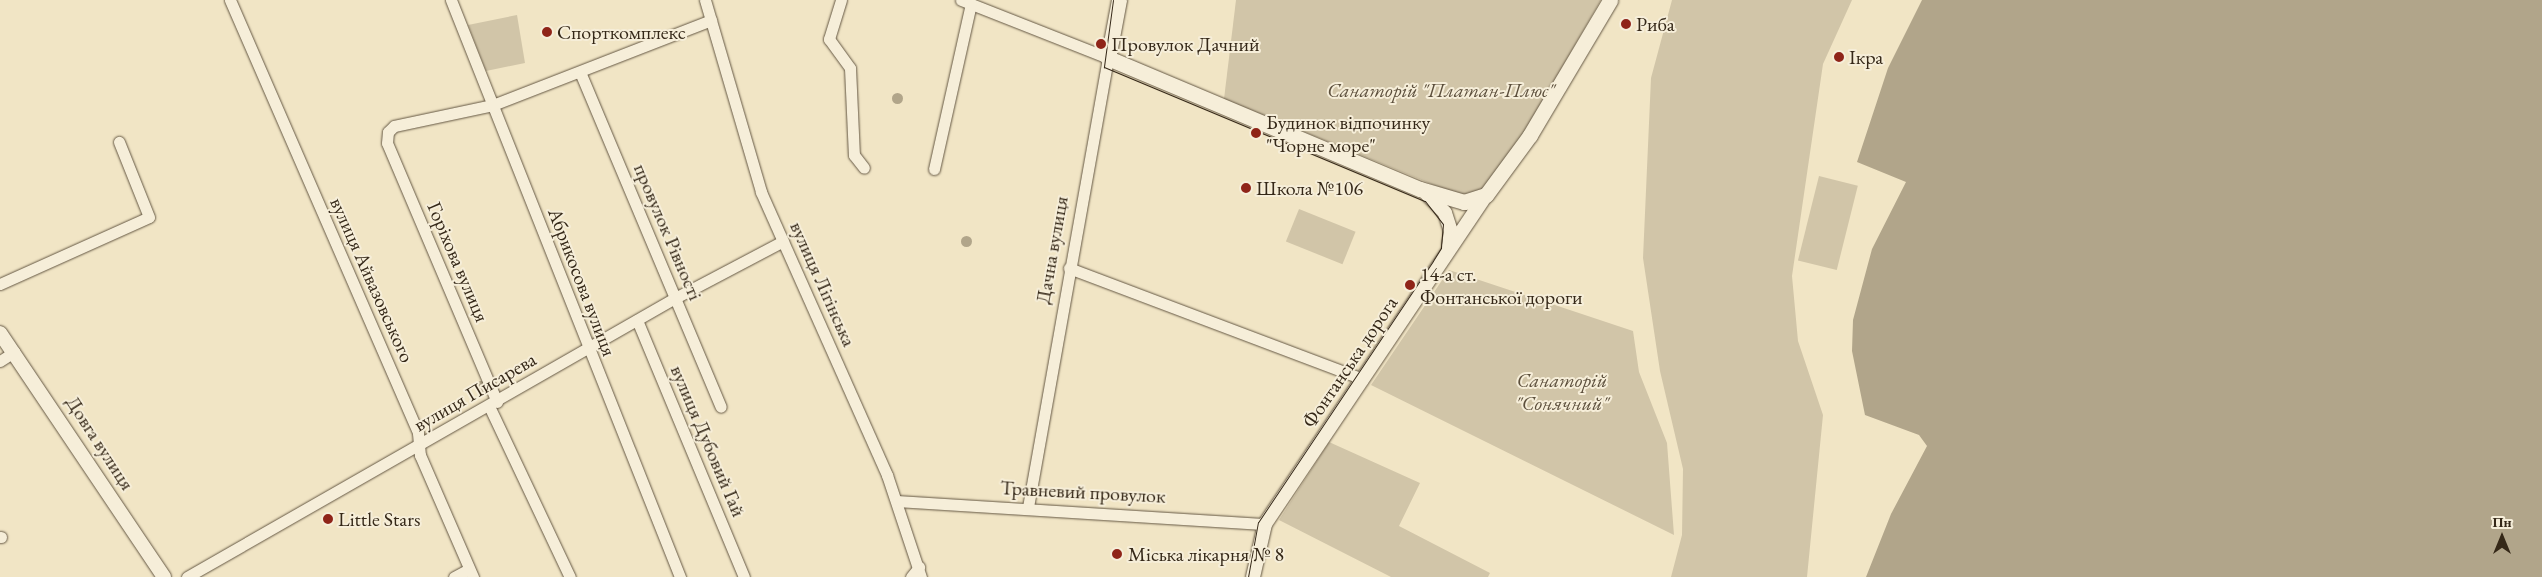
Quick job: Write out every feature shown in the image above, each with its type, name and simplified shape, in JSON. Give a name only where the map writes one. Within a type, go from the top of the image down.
[{"type":"main road","name":"Дачна вулиця","points":[[1108,58],[1119,0]]},
{"type":"main road","name":"Фонтанська дорога","points":[[1486,195],[1530,135],[1610,0]]},
{"type":"main road","points":[[1108,58],[1420,189],[1464,202],[1486,195]]},
{"type":"street","name":"вулиця Айвазовського","points":[[230,0],[418,433],[419,446],[471,573]]},
{"type":"street","name":"Абрикосова вулиця","points":[[451,0],[680,577]]},
{"type":"street","name":"вулиця Лігінська","points":[[705,0],[761,192],[898,501],[920,572]]},
{"type":"street","points":[[841,0],[829,39],[850,68],[854,155],[864,168]]},
{"type":"street","points":[[934,169],[966,2],[1108,58]]},
{"type":"street","points":[[493,105],[711,20]]},
{"type":"street","name":"Дачна вулиця","points":[[1028,508],[1069,268],[1108,58]]},
{"type":"street","name":"провулок Рівності","points":[[580,72],[721,407]]},
{"type":"street","name":"Горіхова вулиця","points":[[493,105],[394,126],[387,135],[493,404],[570,577]]},
{"type":"street","points":[[0,284],[149,217],[119,142]]},
{"type":"street","points":[[1420,189],[1440,204],[1449,222],[1446,254]]},
{"type":"street","name":"Фонтанська дорога","points":[[1252,577],[1265,524],[1486,195]]},
{"type":"street","name":"вулиця Писарева","points":[[187,577],[493,404],[675,298],[783,241]]},
{"type":"street","points":[[1069,268],[1363,379]]},
{"type":"street","name":"вулиця Дубовий Гай","points":[[637,320],[744,577]]},
{"type":"street","name":"Довга вулиця","points":[[0,333],[164,577]]},
{"type":"street","points":[[0,361],[14,352]]},
{"type":"street","name":"Травневий провулок","points":[[898,501],[1265,524]]},
{"type":"street","points":[[911,577],[920,572]]},
{"type":"street","points":[[454,577],[471,573]]},
{"type":"green space","name":"Санаторій \"Платан-Плюс\"","points":[[1236,0],[1601,0],[1527,128],[1477,197],[1463,197],[1224,99]]},
{"type":"green space","points":[[1672,0],[1852,0],[1823,64],[1792,276],[1798,341],[1823,415],[1807,577],[1671,577],[1682,535],[1683,469],[1660,371],[1643,258],[1651,78]]},
{"type":"green space","points":[[517,15],[525,63],[486,71],[468,25]]},
{"type":"green space","points":[[1819,176],[1858,186],[1837,270],[1798,260]]},
{"type":"green space","points":[[1299,209],[1356,232],[1342,264],[1286,241]]},
{"type":"green space","name":"Санаторій \"Сонячний\"","points":[[1449,270],[1633,331],[1639,372],[1667,443],[1674,535],[1371,385]]},
{"type":"green space","points":[[1329,442],[1420,483],[1399,526],[1490,573],[1488,577],[1391,577],[1279,520]]},
{"type":"shaded area","points":[[1922,0],[2542,0],[2542,577],[1866,577],[1891,514],[1927,446],[1919,435],[1865,415],[1852,351],[1853,320],[1872,249],[1906,182],[1857,162],[1888,68]]},
{"type":"shaded area","points":[[897,92],[903,98],[897,104],[891,98]]},
{"type":"shaded area","points":[[966,235],[972,241],[966,247],[960,241]]},
{"type":"shaded area","points":[[483,381],[486,382],[486,392],[479,393],[476,392],[475,385],[476,382]]},
{"type":"tram line","points":[[1113,0],[1104,67],[1425,201],[1443,224],[1441,248],[1433,261],[1258,522],[1248,577]]},
{"type":"place","name":"Риба","points":[[1626,24]]},
{"type":"place","name":"Спорткомплекс","points":[[547,32]]},
{"type":"place","name":"Провулок Дачний","points":[[1101,44]]},
{"type":"place","name":"Ікра","points":[[1839,57]]},
{"type":"place","name":"Будинок відпочинку \"Чорне море\"","points":[[1256,133]]},
{"type":"place","name":"Школа №106","points":[[1246,188]]},
{"type":"place","name":"14-а ст. Фонтанської дороги","points":[[1410,285]]},
{"type":"place","name":"Little Stars","points":[[328,519]]},
{"type":"place","name":"Міська лікарня № 8","points":[[1117,554]]}]
